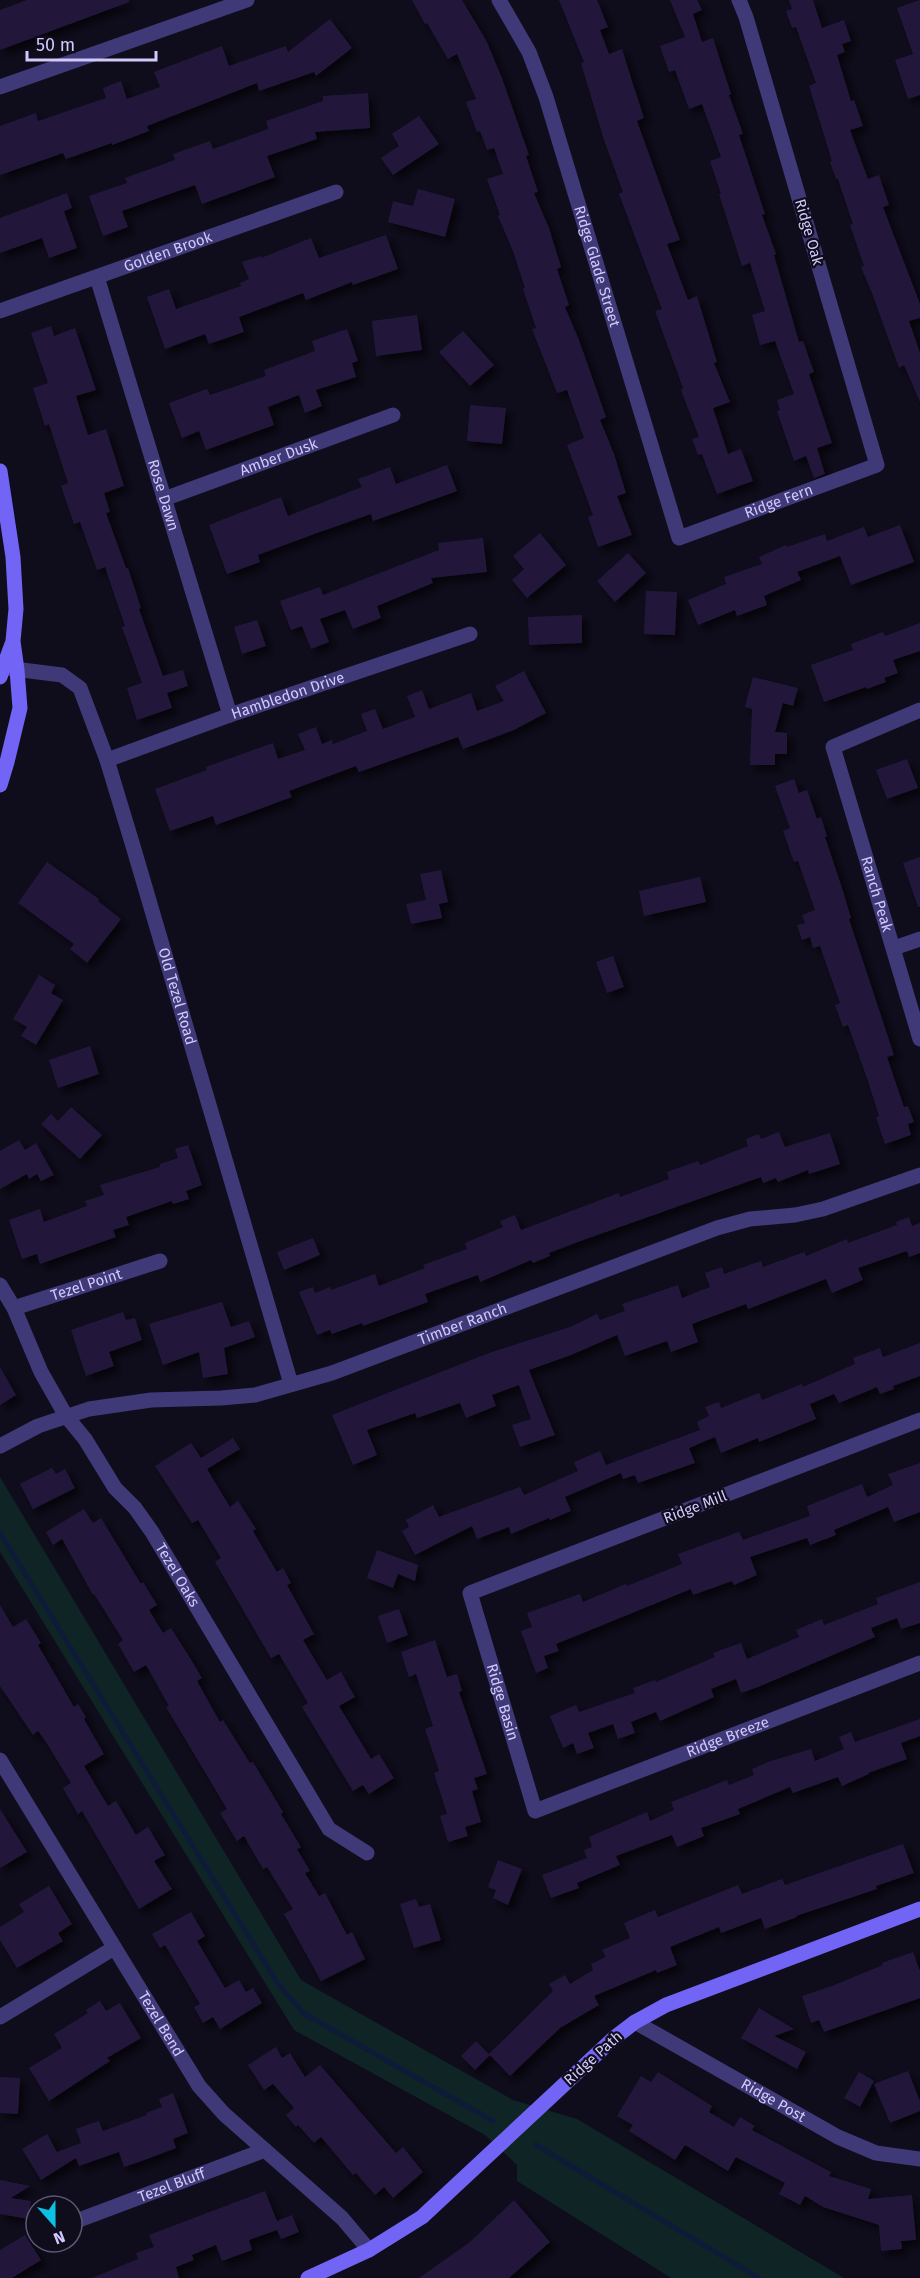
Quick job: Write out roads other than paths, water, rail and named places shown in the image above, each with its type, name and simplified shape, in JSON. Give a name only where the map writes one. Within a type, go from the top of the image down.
[{"type":"street","points":[[0,87],[247,0]]},
{"type":"street","name":"Ridge Glade Street","points":[[500,0],[529,52],[546,97],[680,538]]},
{"type":"street","name":"Ridge Oak","points":[[739,0],[746,17],[877,465]]},
{"type":"street","name":"Golden Brook","points":[[0,311],[336,192]]},
{"type":"street","name":"Rose Dawn","points":[[97,276],[230,715]]},
{"type":"street","name":"Amber Dusk","points":[[164,499],[393,416]]},
{"type":"street","name":"Ridge Fern","points":[[680,538],[877,465]]},
{"type":"street","points":[[0,471],[13,557],[16,609],[7,672],[20,708],[8,762],[0,784]]},
{"type":"street","name":"Hambledon Drive","points":[[107,760],[230,715],[470,634]]},
{"type":"street","name":"Old Tezel Road","points":[[7,672],[62,675],[80,688],[107,760],[291,1384]]},
{"type":"street","name":"Ranch Peak","points":[[920,710],[833,747],[920,1039]]},
{"type":"street","points":[[894,948],[920,939]]},
{"type":"street","name":"Timber Ranch","points":[[0,1446],[38,1426],[66,1416],[116,1404],[255,1395],[332,1373],[717,1228],[750,1219],[795,1215],[823,1209],[920,1175]]},
{"type":"street","name":"Tezel Point","points":[[14,1308],[160,1261]]},
{"type":"street","name":"Tezel Oaks","points":[[0,1285],[14,1308],[33,1356],[66,1416],[85,1438],[115,1488],[135,1508],[152,1532],[329,1829],[367,1853]]},
{"type":"street","name":"Ridge Mill","points":[[470,1593],[920,1420]]},
{"type":"street","name":"Ridge Basin","points":[[470,1593],[535,1811]]},
{"type":"street","name":"Ridge Breeze","points":[[535,1811],[920,1663]]},
{"type":"street","name":"Tezel Bend","points":[[2,1768],[199,2086],[224,2114],[342,2218],[369,2250]]},
{"type":"street","name":"Ridge Path","points":[[308,2278],[369,2250],[422,2217],[591,2058],[634,2022],[666,2005],[920,1909]]},
{"type":"street","points":[[0,2017],[114,1948]]},
{"type":"street","name":"Ridge Post","points":[[634,2022],[838,2137],[876,2153],[920,2159]]},
{"type":"street","name":"Tezel Bluff","points":[[84,2218],[265,2150]]},
{"type":"waterway","points":[[0,1533],[276,1981],[303,2013],[493,2121]]},
{"type":"waterway","points":[[536,2145],[759,2278]]}]
